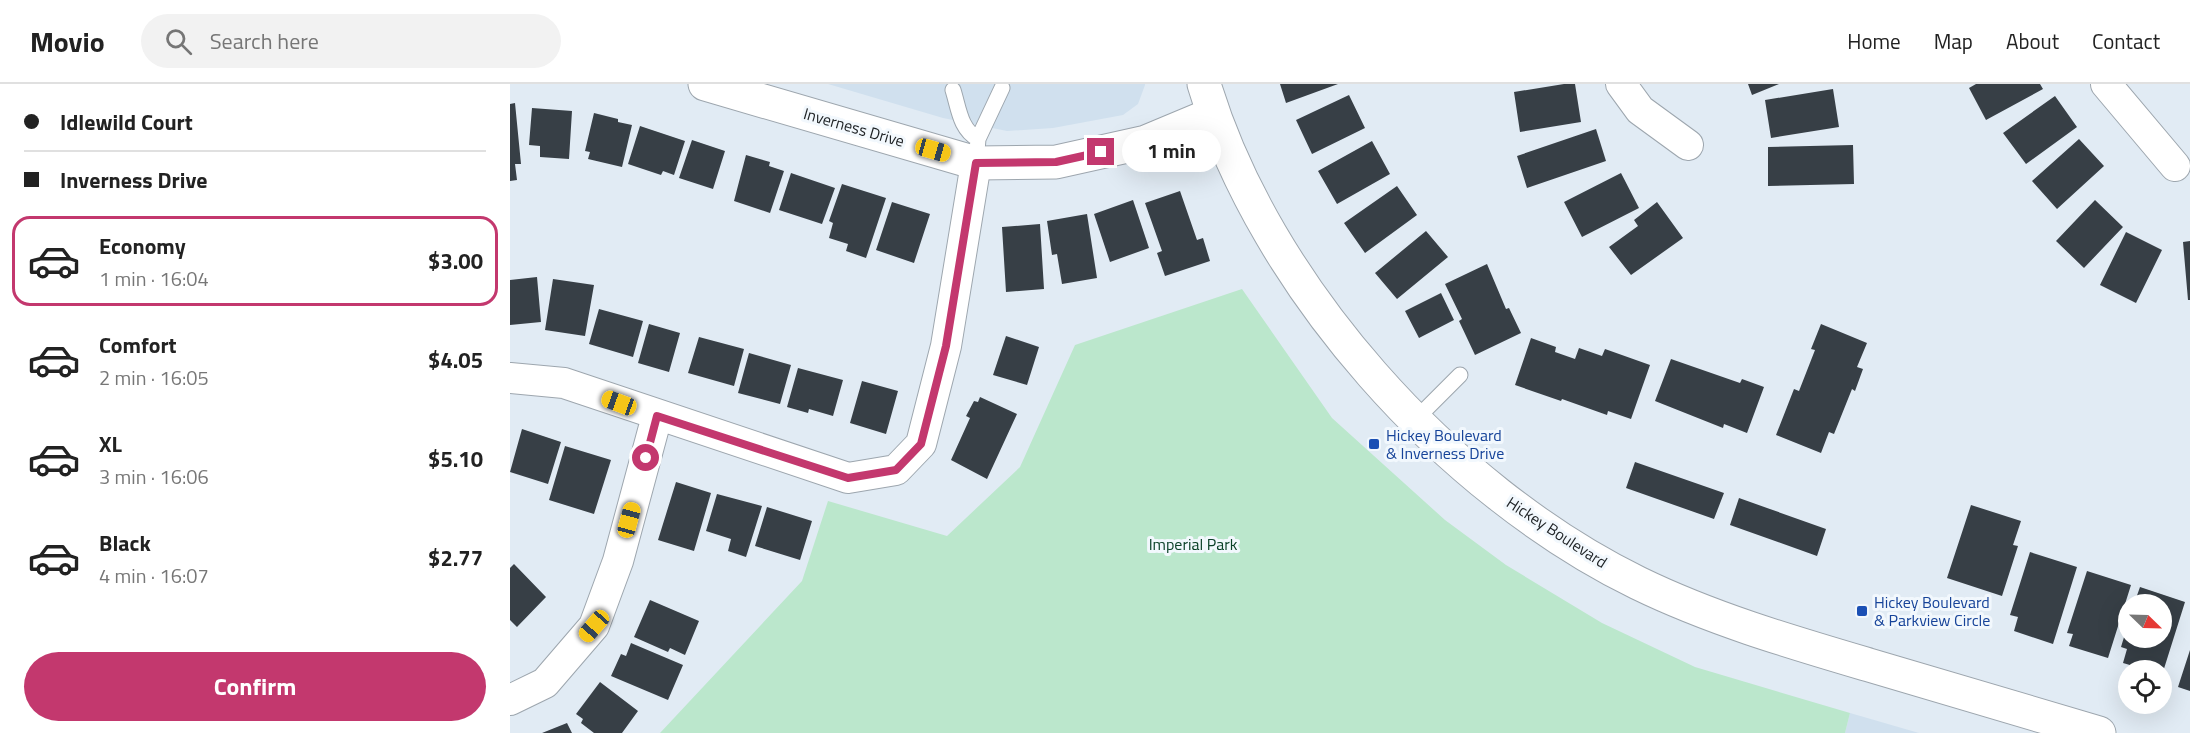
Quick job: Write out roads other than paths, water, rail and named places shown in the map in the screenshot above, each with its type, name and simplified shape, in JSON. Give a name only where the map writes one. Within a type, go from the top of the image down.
[{"type":"main road","name":"Inverness Drive","points":[[705,84],[977,151],[1056,162],[1146,142],[1208,99]]},
{"type":"main road","name":"Hickey Boulevard","points":[[1208,99],[1244,184],[1281,249],[1316,303],[1366,368],[1414,421],[1469,470],[1523,513],[1579,550],[1638,583],[1704,612],[1773,636],[2099,733]]},
{"type":"street","points":[[1621,84],[1640,110],[1688,146]]},
{"type":"street","points":[[2106,84],[2175,166]]},
{"type":"street","points":[[510,378],[564,383],[848,478],[896,470],[921,444],[946,346],[977,151]]},
{"type":"street","points":[[510,700],[544,683],[594,626],[618,561],[657,416]]},
{"type":"lane","points":[[977,151],[1002,88]]},
{"type":"lane","points":[[953,90],[963,126],[977,151]]},
{"type":"lane","points":[[1414,421],[1460,375]]},
{"type":"place","name":"Hickey Boulevard & Inverness Drive","points":[[1374,444]]},
{"type":"place","name":"Hickey Boulevard & Parkview Circle","points":[[1862,611]]},
{"type":"park label","name":"Imperial Park","points":[[1193,544]]}]
